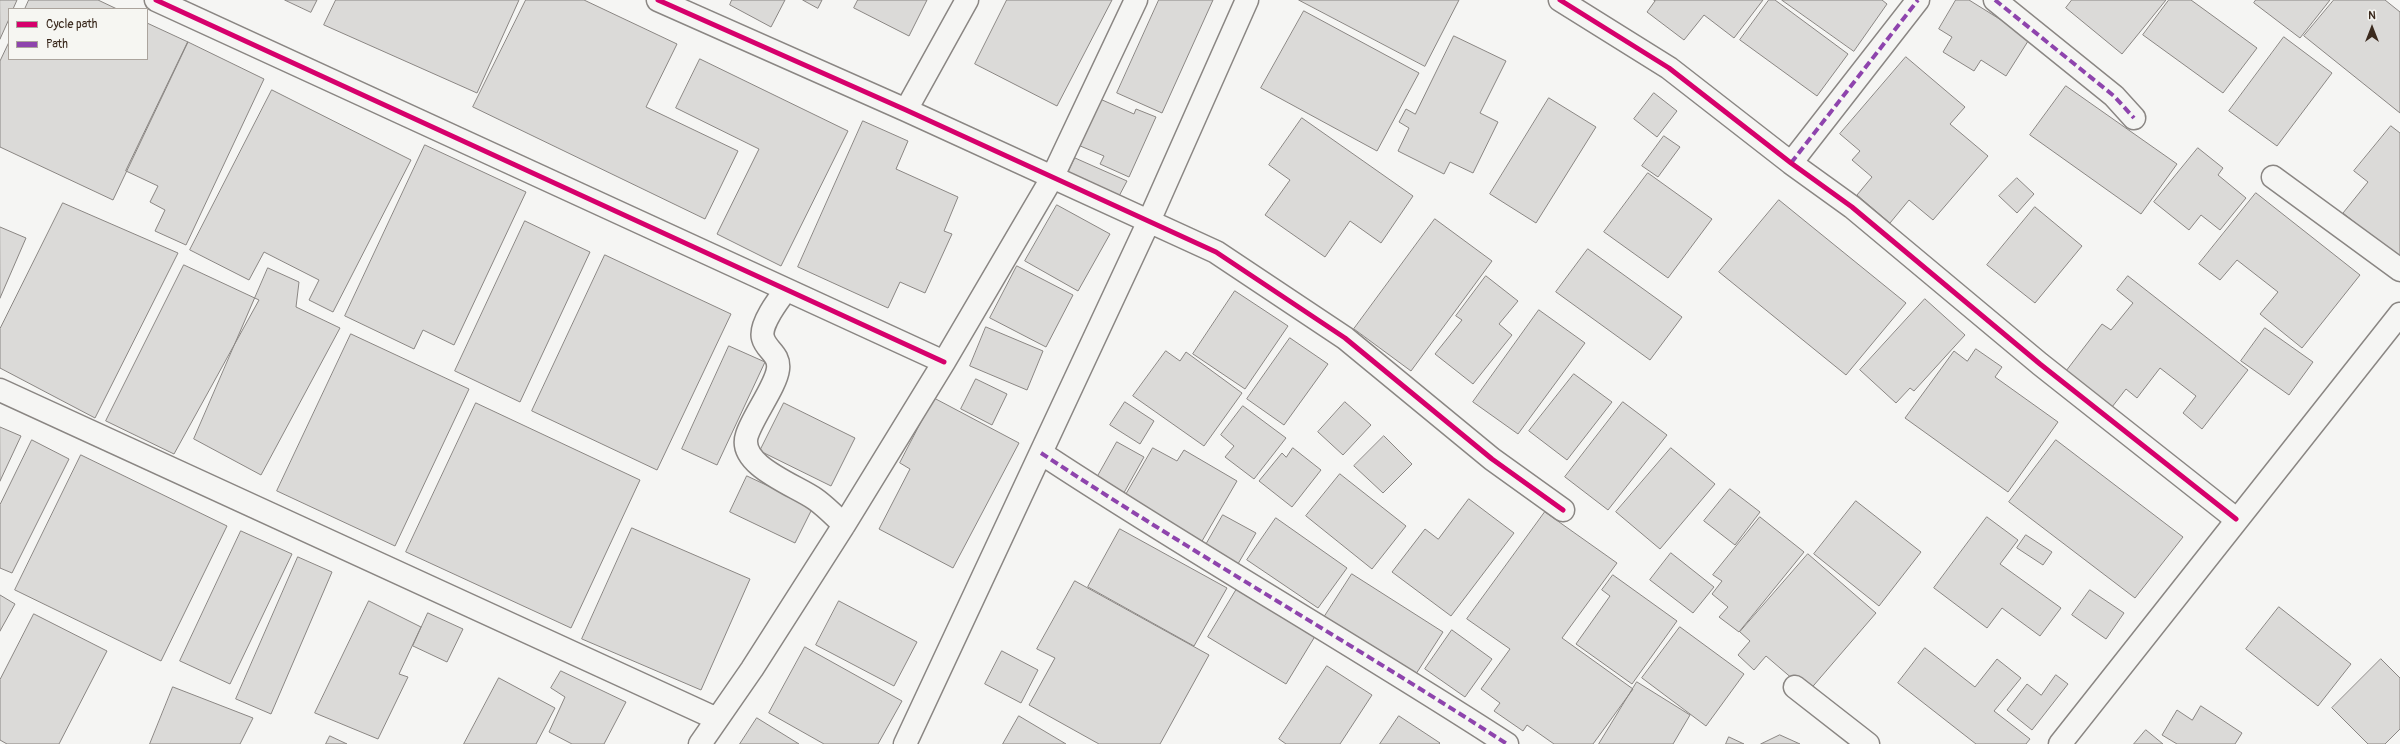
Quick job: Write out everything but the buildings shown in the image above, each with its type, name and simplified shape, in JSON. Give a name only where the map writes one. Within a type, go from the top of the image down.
[{"type":"main road","points":[[156,0],[944,362]]},
{"type":"main road","points":[[658,0],[906,110],[1216,252],[1345,338],[1492,459],[1564,510]]},
{"type":"main road","points":[[906,110],[967,0]]},
{"type":"main road","points":[[700,744],[752,669],[844,525],[944,362],[1052,178],[1136,0]]},
{"type":"main road","points":[[905,744],[1149,221],[1247,0]]},
{"type":"main road","points":[[1560,0],[1669,68],[1791,163],[1852,207],[2040,364],[2236,519]]},
{"type":"main road","points":[[1791,163],[1918,0]]},
{"type":"main road","points":[[1995,0],[2114,96],[2134,118]]},
{"type":"main road","points":[[2273,177],[2400,270]]},
{"type":"main road","points":[[786,290],[771,311],[762,334],[763,339],[777,358],[778,372],[753,420],[746,436],[745,446],[753,460],[815,499],[844,525]]},
{"type":"main road","points":[[2060,744],[2236,519],[2400,314]]},
{"type":"main road","points":[[0,390],[717,719]]},
{"type":"main road","points":[[1041,453],[1123,506],[1410,681],[1506,744]]},
{"type":"main road","points":[[1795,687],[1868,744]]},
{"type":"marked path","points":[[1791,163],[1918,0]]},
{"type":"marked path","points":[[1995,0],[2114,96],[2134,118]]},
{"type":"marked path","points":[[1041,453],[1157,527],[1507,744]]},
{"type":"cycle path","points":[[156,0],[944,362]]},
{"type":"cycle path","points":[[658,0],[906,110],[1216,252],[1345,338],[1492,459],[1563,510]]},
{"type":"cycle path","points":[[1560,0],[1669,68],[1791,163],[1852,207],[2040,364],[2236,519]]}]
